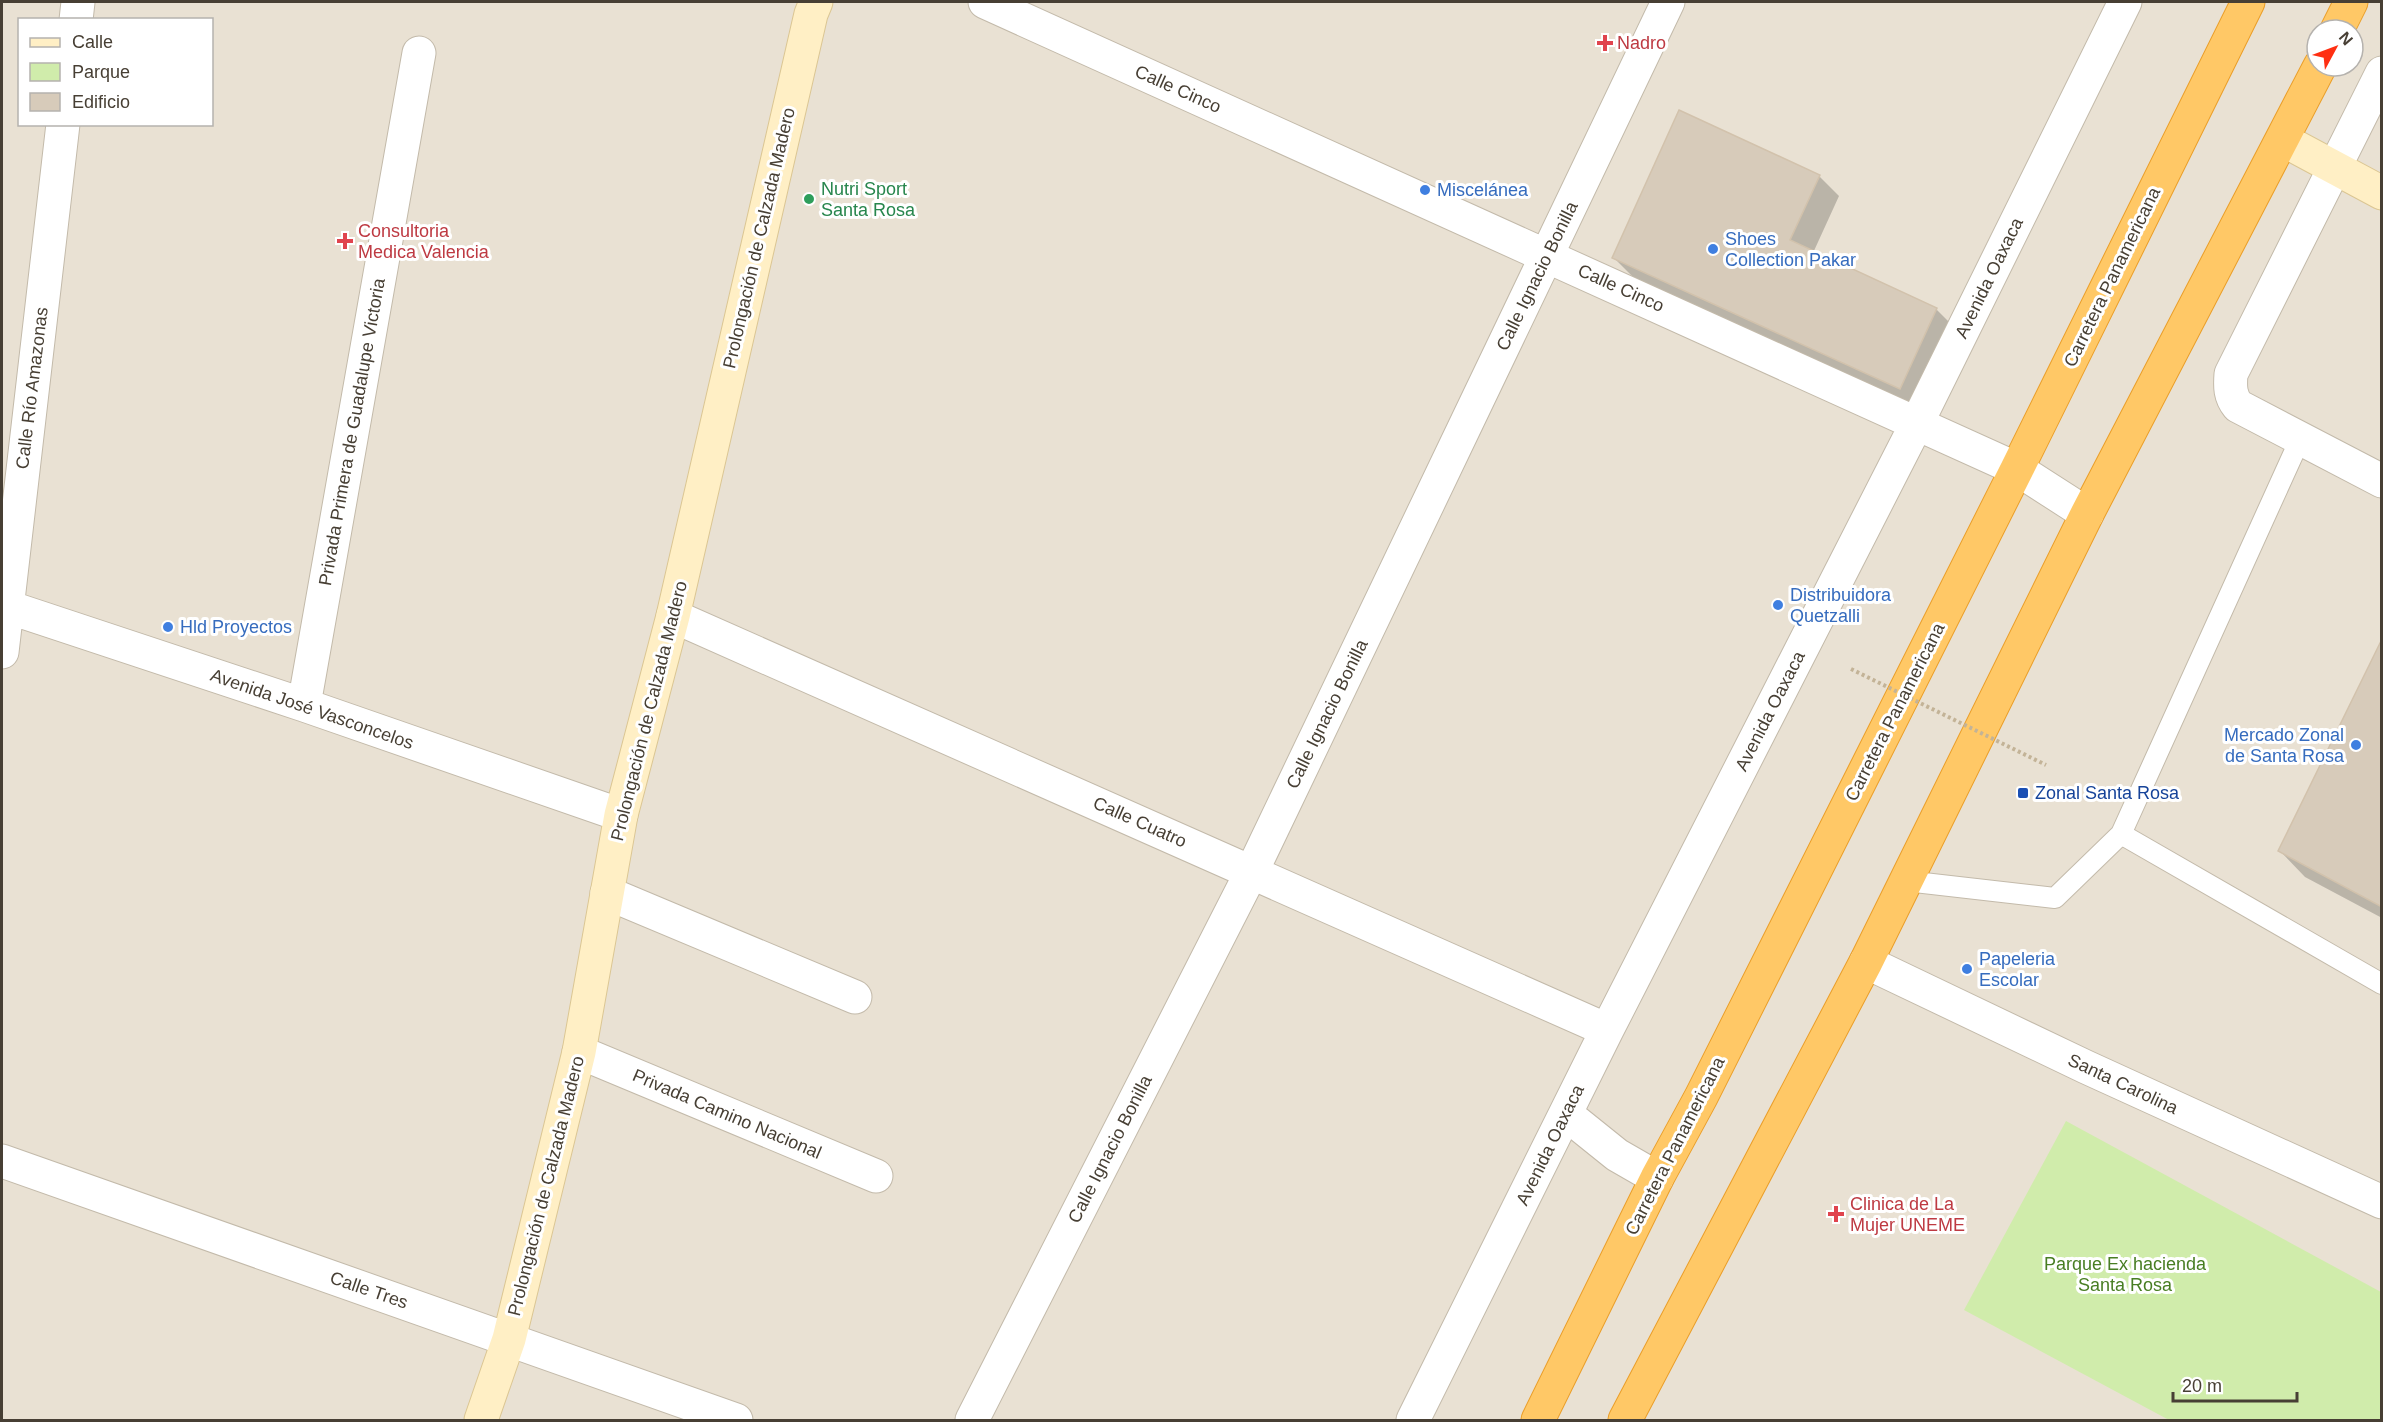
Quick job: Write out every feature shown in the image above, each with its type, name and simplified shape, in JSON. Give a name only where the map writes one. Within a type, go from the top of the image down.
[{"type":"highway","name":"Carretera Panamericana","points":[[1538,1420],[1657,1178],[1701,1097],[2018,469],[2248,2]]},
{"type":"highway","points":[[2343,18],[2352,2]]},
{"type":"highway","points":[[1625,1420],[1866,962],[2086,514],[2314,78]]},
{"type":"street","points":[[76,18],[78,2]]},
{"type":"street","name":"Prolongación de Calzada Madero","points":[[482,1420],[509,1339],[579,1052],[621,815],[673,615],[811,14],[816,2]]},
{"type":"street","name":"Calle Cinco","points":[[985,2],[2018,469],[2086,514]]},
{"type":"street","name":"Calle Ignacio Bonilla","points":[[972,1420],[1252,871],[1668,2]]},
{"type":"street","name":"Avenida Oaxaca","points":[[1413,1420],[1607,1030],[1917,423],[2125,2]]},
{"type":"street","name":"Privada Primera de Guadalupe Victoria","points":[[304,705],[419,53]]},
{"type":"street","points":[[2382,73],[2231,374],[2230,391],[2238,406],[2382,481]]},
{"type":"street","name":"Calle Río Amazonas","points":[[2,652],[4,606],[63,126]]},
{"type":"street","points":[[2283,140],[2382,194]]},
{"type":"street","name":"Avenida José Vasconcelos","points":[[4,606],[304,705],[621,815]]},
{"type":"street","name":"Calle Cuatro","points":[[673,615],[1607,1030]]},
{"type":"street","points":[[607,893],[855,997]]},
{"type":"street","name":"Santa Carolina","points":[[1866,962],[2086,1067],[2382,1202]]},
{"type":"street","name":"Privada Camino Nacional","points":[[579,1052],[876,1176]]},
{"type":"street","points":[[1566,1114],[1617,1155],[1657,1178]]},
{"type":"street","name":"Calle Tres","points":[[2,1161],[736,1420]]},
{"type":"lane","points":[[1906,881],[2055,898],[2121,834],[2301,437]]},
{"type":"lane","points":[[2121,834],[2382,984]]},
{"type":"path","points":[[1851,669],[2046,765]]},
{"type":"shaded area","points":[[2,2],[2381,2],[2381,1420],[2,1420]]},
{"type":"green space","name":"Parque Ex hacienda Santa Rosa","points":[[2066,1121],[2381,1292],[2381,1420],[2169,1420],[1964,1310]]},
{"type":"building","name":"Shoes Collection Pakar","points":[[1679,110],[1820,175],[1790,240],[1937,308],[1900,389],[1612,258]]},
{"type":"building","name":"Mercado Zonal de Santa Rosa","points":[[2382,639],[2382,907],[2278,851]]},
{"type":"place","name":"Nadro","points":[[1605,43]]},
{"type":"place","name":"Miscelánea","points":[[1425,190]]},
{"type":"place","name":"Nutri Sport Santa Rosa","points":[[809,199]]},
{"type":"place","name":"Consultoria Medica Valencia","points":[[345,241]]},
{"type":"place","name":"Shoes Collection Pakar","points":[[1713,249]]},
{"type":"place","name":"Distribuidora Quetzalli","points":[[1778,605]]},
{"type":"place","name":"Hld Proyectos","points":[[168,627]]},
{"type":"place","name":"Mercado Zonal de Santa Rosa","points":[[2356,745]]},
{"type":"place","name":"Zonal Santa Rosa","points":[[2023,793]]},
{"type":"place","name":"Papeleria Escolar","points":[[1967,969]]},
{"type":"place","name":"Clinica de La Mujer UNEME","points":[[1836,1214]]}]
